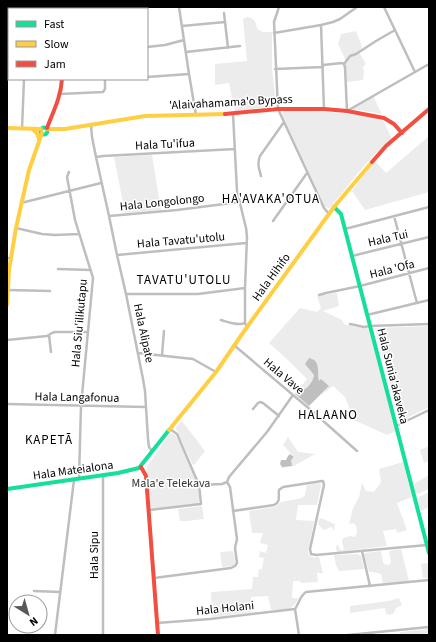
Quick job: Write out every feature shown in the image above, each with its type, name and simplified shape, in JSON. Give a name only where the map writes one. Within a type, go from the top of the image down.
[{"type":"main road","points":[[7,304],[9,258],[29,170],[39,142],[60,94],[62,80]]},
{"type":"main road","name":"'Alaivahamama'o Bypass","points":[[7,128],[55,130],[145,116],[196,116],[278,109],[324,109],[378,116],[394,123],[402,133]]},
{"type":"main road","name":"Hala Hihifo","points":[[141,467],[216,372],[235,346],[246,325],[276,288],[334,207],[374,158],[429,109]]},
{"type":"main road","points":[[49,119],[55,130]]},
{"type":"main road","points":[[33,130],[38,135],[39,142]]},
{"type":"main road","name":"Hala Sunia'akaveka","points":[[334,207],[341,214],[429,552]]},
{"type":"main road","points":[[141,467],[146,476],[158,635]]},
{"type":"main road","name":"Hala Mateialona","points":[[7,490],[135,470],[141,467]]},
{"type":"street","points":[[179,7],[196,116]]},
{"type":"street","points":[[279,7],[274,22],[278,109],[324,208],[329,214]]},
{"type":"street","points":[[384,7],[415,72]]},
{"type":"street","points":[[274,33],[333,22],[340,19],[354,8]]},
{"type":"street","points":[[224,13],[228,48]]},
{"type":"street","points":[[182,26],[225,22]]},
{"type":"street","points":[[321,25],[324,109]]},
{"type":"street","points":[[395,30],[356,54],[350,56],[344,64],[347,111],[429,64]]},
{"type":"street","points":[[148,47],[165,45],[184,40]]},
{"type":"street","points":[[186,52],[240,46]]},
{"type":"street","points":[[276,69],[344,64]]},
{"type":"street","points":[[148,77],[189,74]]},
{"type":"street","points":[[22,129],[24,80]]},
{"type":"street","points":[[60,94],[103,92],[105,89],[106,80]]},
{"type":"street","points":[[221,320],[246,325],[246,228],[237,191],[233,114]]},
{"type":"street","points":[[261,176],[259,165],[260,156],[284,122]]},
{"type":"street","name":"Hala Alipate","points":[[91,125],[96,158],[138,352],[143,379],[149,447],[152,452]]},
{"type":"street","name":"Hala Tu'ifua","points":[[96,158],[103,156],[235,149]]},
{"type":"street","name":"Hala Siu'ilikutapu","points":[[69,172],[67,177],[69,191],[79,234],[91,270],[93,281],[81,406],[79,479]]},
{"type":"street","points":[[273,221],[307,172]]},
{"type":"street","points":[[22,203],[102,184]]},
{"type":"street","name":"Hala Longolongo","points":[[109,216],[177,210],[240,202]]},
{"type":"street","points":[[345,229],[429,206]]},
{"type":"street","points":[[394,216],[417,302]]},
{"type":"street","points":[[16,228],[42,234],[79,234]]},
{"type":"street","name":"Hala Tui","points":[[352,256],[429,237]]},
{"type":"street","name":"Hala Tavatu'utolu","points":[[117,255],[246,243]]},
{"type":"street","name":"Hala 'Ofa","points":[[319,295],[429,268]]},
{"type":"street","points":[[58,269],[91,270]]},
{"type":"street","points":[[126,294],[198,294],[245,288]]},
{"type":"street","points":[[8,292],[50,291]]},
{"type":"street","points":[[367,314],[429,300]]},
{"type":"street","points":[[350,324],[364,327],[429,324]]},
{"type":"street","points":[[162,356],[164,331]]},
{"type":"street","points":[[7,340],[47,336],[56,332],[88,332]]},
{"type":"street","points":[[49,335],[51,352]]},
{"type":"street","name":"Hala Vave","points":[[235,346],[357,451]]},
{"type":"street","points":[[138,352],[193,359],[216,372]]},
{"type":"street","points":[[199,485],[222,484],[227,482],[262,439],[293,395]]},
{"type":"street","points":[[253,409],[260,402],[279,416]]},
{"type":"street","name":"Hala Langafonua","points":[[7,404],[146,407]]},
{"type":"street","points":[[396,426],[429,410]]},
{"type":"street","points":[[148,510],[201,504],[199,485],[177,434],[170,429]]},
{"type":"street","name":"Hala Sipu","points":[[103,475],[103,635]]},
{"type":"street","points":[[55,635],[74,480]]},
{"type":"street","points":[[233,511],[276,504],[279,499],[279,490],[283,487],[320,480],[323,481],[324,485],[310,552],[311,554],[316,555],[427,545]]},
{"type":"street","points":[[154,578],[231,568],[236,566],[235,548],[237,539],[230,487],[227,482]]},
{"type":"street","points":[[362,551],[370,586]]},
{"type":"street","points":[[299,635],[295,609],[302,595],[306,592],[429,580]]},
{"type":"street","points":[[34,592],[60,592]]},
{"type":"street","name":"Hala Holani","points":[[157,623],[210,619],[295,609]]},
{"type":"street","points":[[348,635],[376,634],[429,627]]},
{"type":"green space","points":[[247,17],[255,21],[260,31],[272,32],[272,69],[276,103],[275,106],[235,111],[229,83],[215,85],[215,64],[247,61],[243,19]]},
{"type":"green space","points":[[356,31],[362,47],[359,52],[366,64],[363,67],[363,80],[347,82],[346,61],[338,44],[341,34]]},
{"type":"green space","points":[[373,96],[382,114],[353,109],[353,108]]},
{"type":"green space","points":[[284,111],[334,112],[383,120],[392,139],[367,163],[330,208],[325,207],[282,114]]},
{"type":"green space","points":[[429,136],[429,192],[365,210],[352,191],[375,161],[386,173]]},
{"type":"green space","points":[[152,155],[161,210],[125,213],[114,157]]},
{"type":"green space","points":[[337,293],[339,306],[323,311],[342,320],[344,324],[369,329],[396,431],[387,435],[354,420],[345,397],[333,386],[321,395],[329,386],[321,379],[319,382],[317,366],[312,358],[305,364],[314,375],[312,380],[301,391],[298,390],[307,379],[269,343],[300,308],[317,312],[321,308],[317,296]]},
{"type":"green space","points":[[429,326],[429,407],[401,421],[399,420],[375,328]]},
{"type":"green space","name":"Mala'e Telekava","points":[[182,421],[205,451],[194,465],[176,429]]},
{"type":"green space","name":"Mala'e Telekava","points":[[171,433],[175,435],[179,442],[192,471],[198,486],[199,502],[197,504],[154,508],[150,507],[147,466]]},
{"type":"green space","points":[[288,437],[298,452],[315,454],[294,466],[282,468],[282,461],[295,458],[283,445]]},
{"type":"green space","points":[[429,446],[429,461],[424,463],[420,450]]},
{"type":"green space","points":[[403,462],[412,497],[397,503],[407,530],[397,533],[396,529],[383,531],[387,546],[337,552],[337,545],[339,546],[340,550],[343,550],[344,548],[342,543],[343,538],[350,536],[355,537],[357,534],[355,524],[349,524],[353,508],[359,497],[362,483],[366,491],[374,492],[381,482],[379,469]]},
{"type":"green space","points":[[429,475],[429,489],[418,494],[416,493],[414,484]]},
{"type":"green space","points":[[319,483],[321,486],[317,505],[298,505],[296,520],[314,521],[308,552],[312,557],[319,557],[323,573],[317,573],[318,582],[301,583],[300,581],[293,581],[292,598],[298,598],[294,606],[288,609],[271,610],[268,596],[251,597],[252,612],[212,617],[211,592],[252,589],[253,577],[258,577],[259,569],[262,569],[264,558],[259,557],[260,551],[266,553],[268,545],[260,543],[263,533],[252,533],[249,511],[275,507],[281,502],[302,498],[305,495],[307,485]]},
{"type":"green space","points":[[429,492],[429,507],[421,511],[418,500],[419,497]]},
{"type":"green space","name":"Mala'e Telekava","points":[[202,506],[204,519],[180,521],[178,509]]},
{"type":"green space","points":[[321,518],[335,524],[334,531],[332,527],[324,530],[318,525],[319,519]]},
{"type":"green space","points":[[401,549],[409,581],[383,583],[381,574],[369,572],[364,555],[365,553],[381,551],[384,564],[389,565],[391,562],[389,551]]},
{"type":"green space","points":[[233,551],[235,560],[234,566],[222,567],[220,552]]},
{"type":"green space","points":[[358,554],[361,556],[364,569],[339,571],[334,555]]},
{"type":"green space","points":[[428,563],[429,578],[423,578],[421,564]]},
{"type":"green space","points":[[399,598],[402,605],[396,608],[394,613],[389,615],[386,614],[385,608],[350,613],[350,606],[389,601]]},
{"type":"green space","points":[[429,629],[429,635],[399,635],[400,632]]},
{"type":"shaded area","points":[[309,358],[313,359],[317,364],[319,381],[321,379],[329,386],[309,406],[295,394],[298,390],[301,391],[307,387],[313,378],[314,375],[305,364]]},
{"type":"shaded area","points":[[290,454],[294,457],[291,460],[292,466],[282,467],[280,464],[281,460],[286,460]]},
{"type":"traffic: fast","points":[[44,128],[47,131],[44,134],[41,131],[44,128]]},
{"type":"traffic: fast","points":[[334,207],[341,214],[429,553]]},
{"type":"traffic: fast","points":[[7,489],[118,473],[139,468],[169,430]]},
{"type":"traffic: slow","points":[[47,129],[65,129],[145,116],[225,114]]},
{"type":"traffic: slow","points":[[7,128],[41,129]]},
{"type":"traffic: slow","points":[[34,130],[38,135],[39,140]]},
{"type":"traffic: slow","points":[[7,305],[9,270],[16,228],[29,170],[42,133]]},
{"type":"traffic: slow","points":[[169,430],[216,372],[334,207],[372,162]]},
{"type":"traffic: jam","points":[[47,128],[58,98],[62,80]]},
{"type":"traffic: jam","points":[[225,114],[278,109],[324,109],[347,111],[384,118],[394,124],[402,133]]},
{"type":"traffic: jam","points":[[372,162],[386,146],[429,109]]},
{"type":"traffic: jam","points":[[141,467],[146,476],[158,635]]},
{"type":"district","name":"HA'AVAKA'OTUA","points":[[271,198]]},
{"type":"district","name":"TAVATU'UTOLU","points":[[184,279]]},
{"type":"district","name":"HALAANO","points":[[328,414]]},
{"type":"district","name":"KAPETĀ","points":[[49,439]]}]
